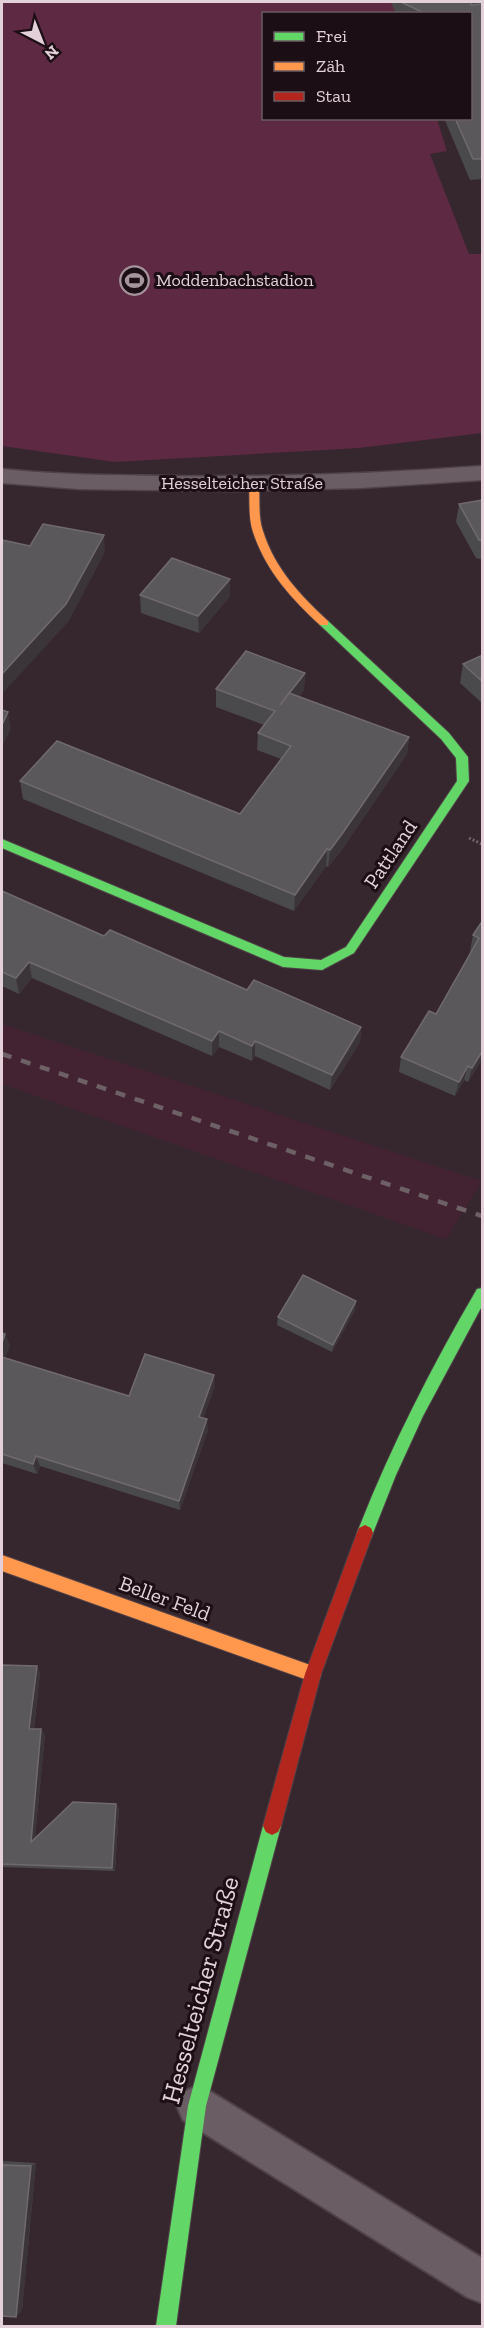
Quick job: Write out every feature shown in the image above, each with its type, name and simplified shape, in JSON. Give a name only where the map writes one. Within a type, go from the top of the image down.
[{"type":"street","name":"Hesselteicher Straße","points":[[2,476],[47,481],[254,485],[377,482],[483,473]]},
{"type":"street","name":"Pattland","points":[[2,843],[284,962],[322,965],[351,950],[463,781],[462,757],[445,736],[291,592],[273,565],[257,530],[254,485]]},
{"type":"street","name":"Hesselteicher Straße","points":[[166,2326],[197,2106],[313,1674],[385,1478],[458,1335],[483,1294]]},
{"type":"street","name":"Beller Feld","points":[[2,1563],[313,1674]]},
{"type":"lane","points":[[197,2106],[483,2282]]},
{"type":"shaded area","points":[[2,2],[482,2],[433,12],[262,12],[262,120],[437,120],[447,151],[430,154],[469,254],[482,254],[482,433],[359,448],[115,462],[2,446]]},
{"type":"shaded area","points":[[2,1024],[482,1181],[446,1239],[2,1084]]},
{"type":"building","points":[[401,2],[483,4],[483,159],[473,159],[456,120],[472,120],[472,12],[422,12]]},
{"type":"building","points":[[483,500],[483,541],[479,540],[459,504]]},
{"type":"building","points":[[43,524],[104,535],[66,604],[2,674],[2,540],[30,546]]},
{"type":"building","points":[[172,558],[230,579],[198,616],[140,595]]},
{"type":"building","points":[[246,651],[305,673],[289,693],[409,737],[342,834],[330,850],[327,849],[295,895],[20,781],[57,741],[240,814],[291,746],[258,733],[275,711],[216,689]]},
{"type":"building","points":[[483,655],[483,682],[463,664]]},
{"type":"building","points":[[2,710],[8,712],[2,725]]},
{"type":"building","points":[[2,891],[104,936],[110,930],[247,990],[254,980],[361,1027],[332,1075],[255,1041],[252,1046],[219,1031],[212,1041],[29,962],[16,978],[2,972]]},
{"type":"building","points":[[483,920],[483,1050],[472,1068],[468,1066],[459,1082],[401,1057],[429,1011],[436,1014],[479,938],[473,935]]},
{"type":"building","points":[[303,1275],[356,1301],[333,1345],[278,1317]]},
{"type":"building","points":[[145,1354],[214,1375],[199,1417],[207,1419],[179,1501],[36,1456],[33,1464],[2,1454],[2,1357],[129,1396]]},
{"type":"building","points":[[2,1665],[37,1666],[29,1729],[41,1729],[31,1842],[73,1802],[116,1804],[112,1868],[2,1864]]},
{"type":"building","points":[[2,2165],[31,2166],[16,2317],[2,2316]]},
{"type":"railway","points":[[2,1054],[482,1216]]},
{"type":"traffic: fast","points":[[2,843],[283,962],[322,965],[350,950],[463,781],[462,757],[445,736],[324,623]]},
{"type":"traffic: fast","points":[[365,1533],[418,1411],[482,1294]]},
{"type":"traffic: fast","points":[[166,2326],[197,2106],[272,1826]]},
{"type":"traffic: slow","points":[[254,485],[257,530],[273,565],[291,592],[324,623]]},
{"type":"traffic: slow","points":[[2,1563],[313,1674]]},
{"type":"traffic: jam","points":[[272,1826],[313,1674],[365,1533]]},
{"type":"place","name":"Moddenbachstadion","points":[[135,280]]}]
